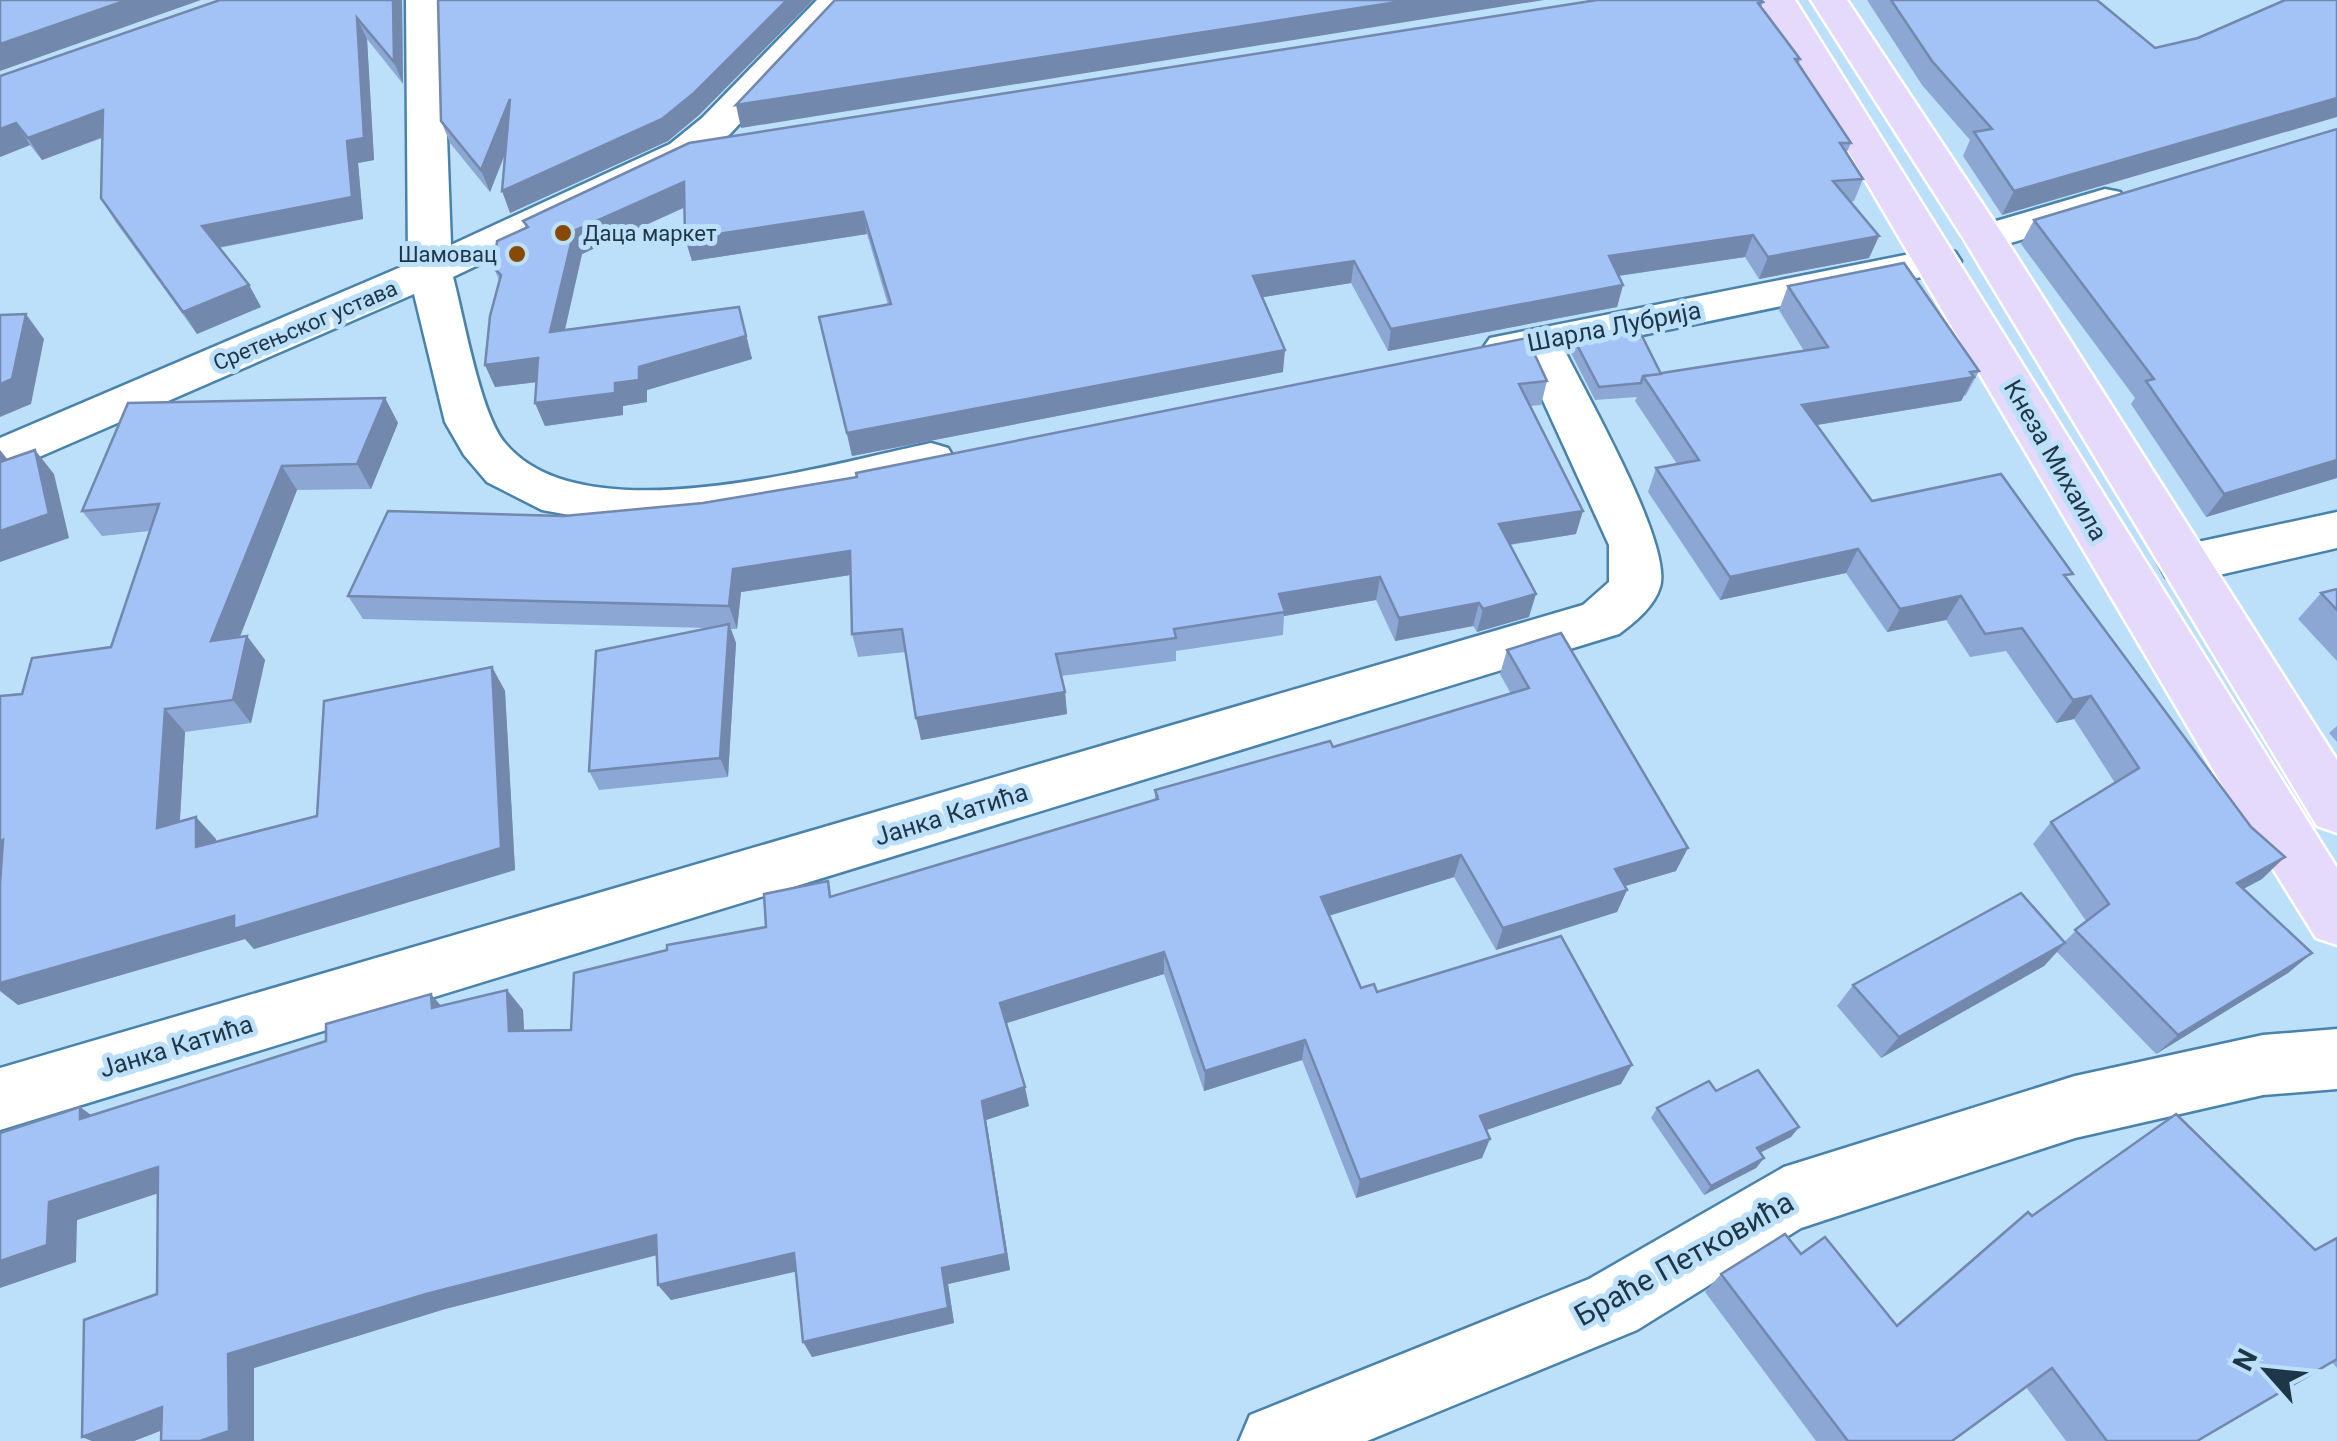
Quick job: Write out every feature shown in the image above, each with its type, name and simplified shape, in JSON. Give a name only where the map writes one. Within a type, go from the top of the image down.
[{"type":"main road","name":"Кнеза Михаила","points":[[1778,0],[1940,261],[2202,712],[2337,919]]},
{"type":"main road","name":"Кнеза Михаила","points":[[1829,0],[1984,238],[2337,809]]},
{"type":"street","points":[[424,0],[430,271],[469,422],[488,455],[523,483],[559,498],[646,511],[710,505],[974,453]]},
{"type":"street","name":"Сретењског устава","points":[[0,456],[430,271],[684,152],[716,126],[838,0]]},
{"type":"street","points":[[684,152],[742,146]]},
{"type":"street","points":[[1984,238],[2134,192]]},
{"type":"street","name":"Шарла Лубрија","points":[[1467,356],[1940,261]]},
{"type":"street","name":"Јанка Катића","points":[[0,1099],[1601,620],[1621,605],[1635,586],[1634,546],[1538,341]]},
{"type":"street","points":[[2184,564],[2337,530]]},
{"type":"street","name":"Браће Петковића","points":[[1276,1441],[1612,1305],[1784,1200],[2075,1107],[2263,1065],[2337,1059]]},
{"type":"building","points":[[0,0],[127,0],[0,44]]},
{"type":"building","points":[[220,0],[393,0],[394,62],[357,18],[364,138],[347,141],[352,197],[202,226],[249,285],[183,312],[101,198],[103,110],[28,138],[16,123],[0,129],[0,76]]},
{"type":"building","points":[[438,0],[787,0],[694,93],[662,119],[502,191],[510,99],[481,170],[441,121]]},
{"type":"building","points":[[835,0],[1410,0],[736,105]]},
{"type":"building","points":[[1597,0],[1761,0],[1758,3],[1800,59],[1795,59],[1851,143],[1840,143],[1863,179],[1833,181],[1879,236],[1768,257],[1753,235],[1609,256],[1623,285],[1391,329],[1354,261],[1253,276],[1285,350],[847,433],[819,317],[891,304],[863,212],[685,239],[684,182],[574,231],[550,332],[739,307],[746,336],[639,367],[639,380],[615,383],[615,393],[535,403],[538,358],[485,365],[490,316],[501,275],[494,268],[497,241],[528,227],[523,221],[689,143]]},
{"type":"building","points":[[1891,0],[2097,0],[2155,48],[2198,38],[2285,0],[2337,0],[2337,98],[2014,191],[1974,132],[1992,129],[1932,61]]},
{"type":"building","points":[[2337,129],[2337,460],[2224,494],[2146,381],[2154,379],[2034,220]]},
{"type":"building","points":[[1904,263],[1979,371],[1970,372],[1974,377],[1802,405],[1872,501],[2001,474],[2073,574],[2064,575],[2251,827],[2285,857],[2237,883],[2312,953],[2178,1035],[2075,930],[2109,904],[2051,822],[2139,768],[2091,696],[2073,700],[2022,628],[1985,634],[1961,596],[1900,609],[1858,549],[1730,577],[1656,468],[1699,460],[1643,376],[1828,347],[1788,286]]},
{"type":"building","points":[[26,314],[12,379],[0,384],[0,315]]},
{"type":"building","points":[[1637,326],[1661,374],[1643,376],[1641,383],[1599,387],[1574,339]]},
{"type":"building","points":[[1527,338],[1547,381],[1519,384],[1583,511],[1499,524],[1536,594],[1483,609],[1479,603],[1399,618],[1380,577],[1279,594],[1285,612],[1174,629],[1176,638],[1056,654],[1065,692],[916,718],[902,629],[852,634],[850,551],[733,569],[729,606],[348,596],[388,511],[564,516],[703,503],[857,477],[856,473]]},
{"type":"building","points":[[385,398],[357,464],[282,466],[211,641],[247,636],[233,700],[165,709],[157,828],[196,817],[196,847],[317,816],[324,701],[492,667],[501,848],[234,929],[234,916],[0,983],[3,840],[0,842],[0,696],[22,694],[32,658],[111,647],[159,504],[82,511],[128,403]]},
{"type":"building","points":[[35,450],[49,514],[0,531],[0,462]]},
{"type":"building","points":[[2337,589],[2337,610],[2321,593]]},
{"type":"building","points":[[729,624],[720,758],[589,771],[596,651]]},
{"type":"building","points":[[1561,633],[1688,848],[1615,869],[1627,890],[1503,928],[1461,855],[1321,897],[1361,988],[1374,984],[1377,992],[1561,936],[1632,1065],[1480,1116],[1490,1139],[1360,1180],[1305,1040],[1205,1071],[1164,952],[1000,1003],[1025,1087],[982,1101],[1006,1254],[942,1268],[948,1308],[803,1342],[794,1253],[658,1285],[656,1235],[426,1294],[228,1354],[229,1431],[200,1441],[161,1441],[162,1407],[82,1437],[84,1320],[157,1294],[158,1167],[49,1202],[47,1245],[0,1261],[0,1133],[80,1107],[80,1119],[326,1041],[326,1024],[431,994],[432,1008],[507,990],[509,1031],[571,1030],[574,973],[667,950],[667,945],[766,927],[764,894],[828,881],[830,897],[1158,799],[1155,790],[1330,741],[1333,747],[1529,688],[1507,650]]},
{"type":"building","points":[[2021,893],[2065,943],[1899,1037],[1853,985]]},
{"type":"building","points":[[1758,1070],[1799,1127],[1757,1148],[1764,1158],[1711,1186],[1657,1108],[1709,1081],[1716,1091]]},
{"type":"building","points":[[2176,1114],[2315,1250],[2337,1238],[2337,1359],[2197,1441],[2107,1441],[2052,1368],[1952,1441],[1848,1441],[1721,1274],[1785,1234],[1801,1254],[1825,1237],[1897,1326],[2028,1212],[2032,1216]]},
{"type":"place","name":"Даца маркет","points":[[563,233]]},
{"type":"place","name":"Шамовац","points":[[517,254]]}]
